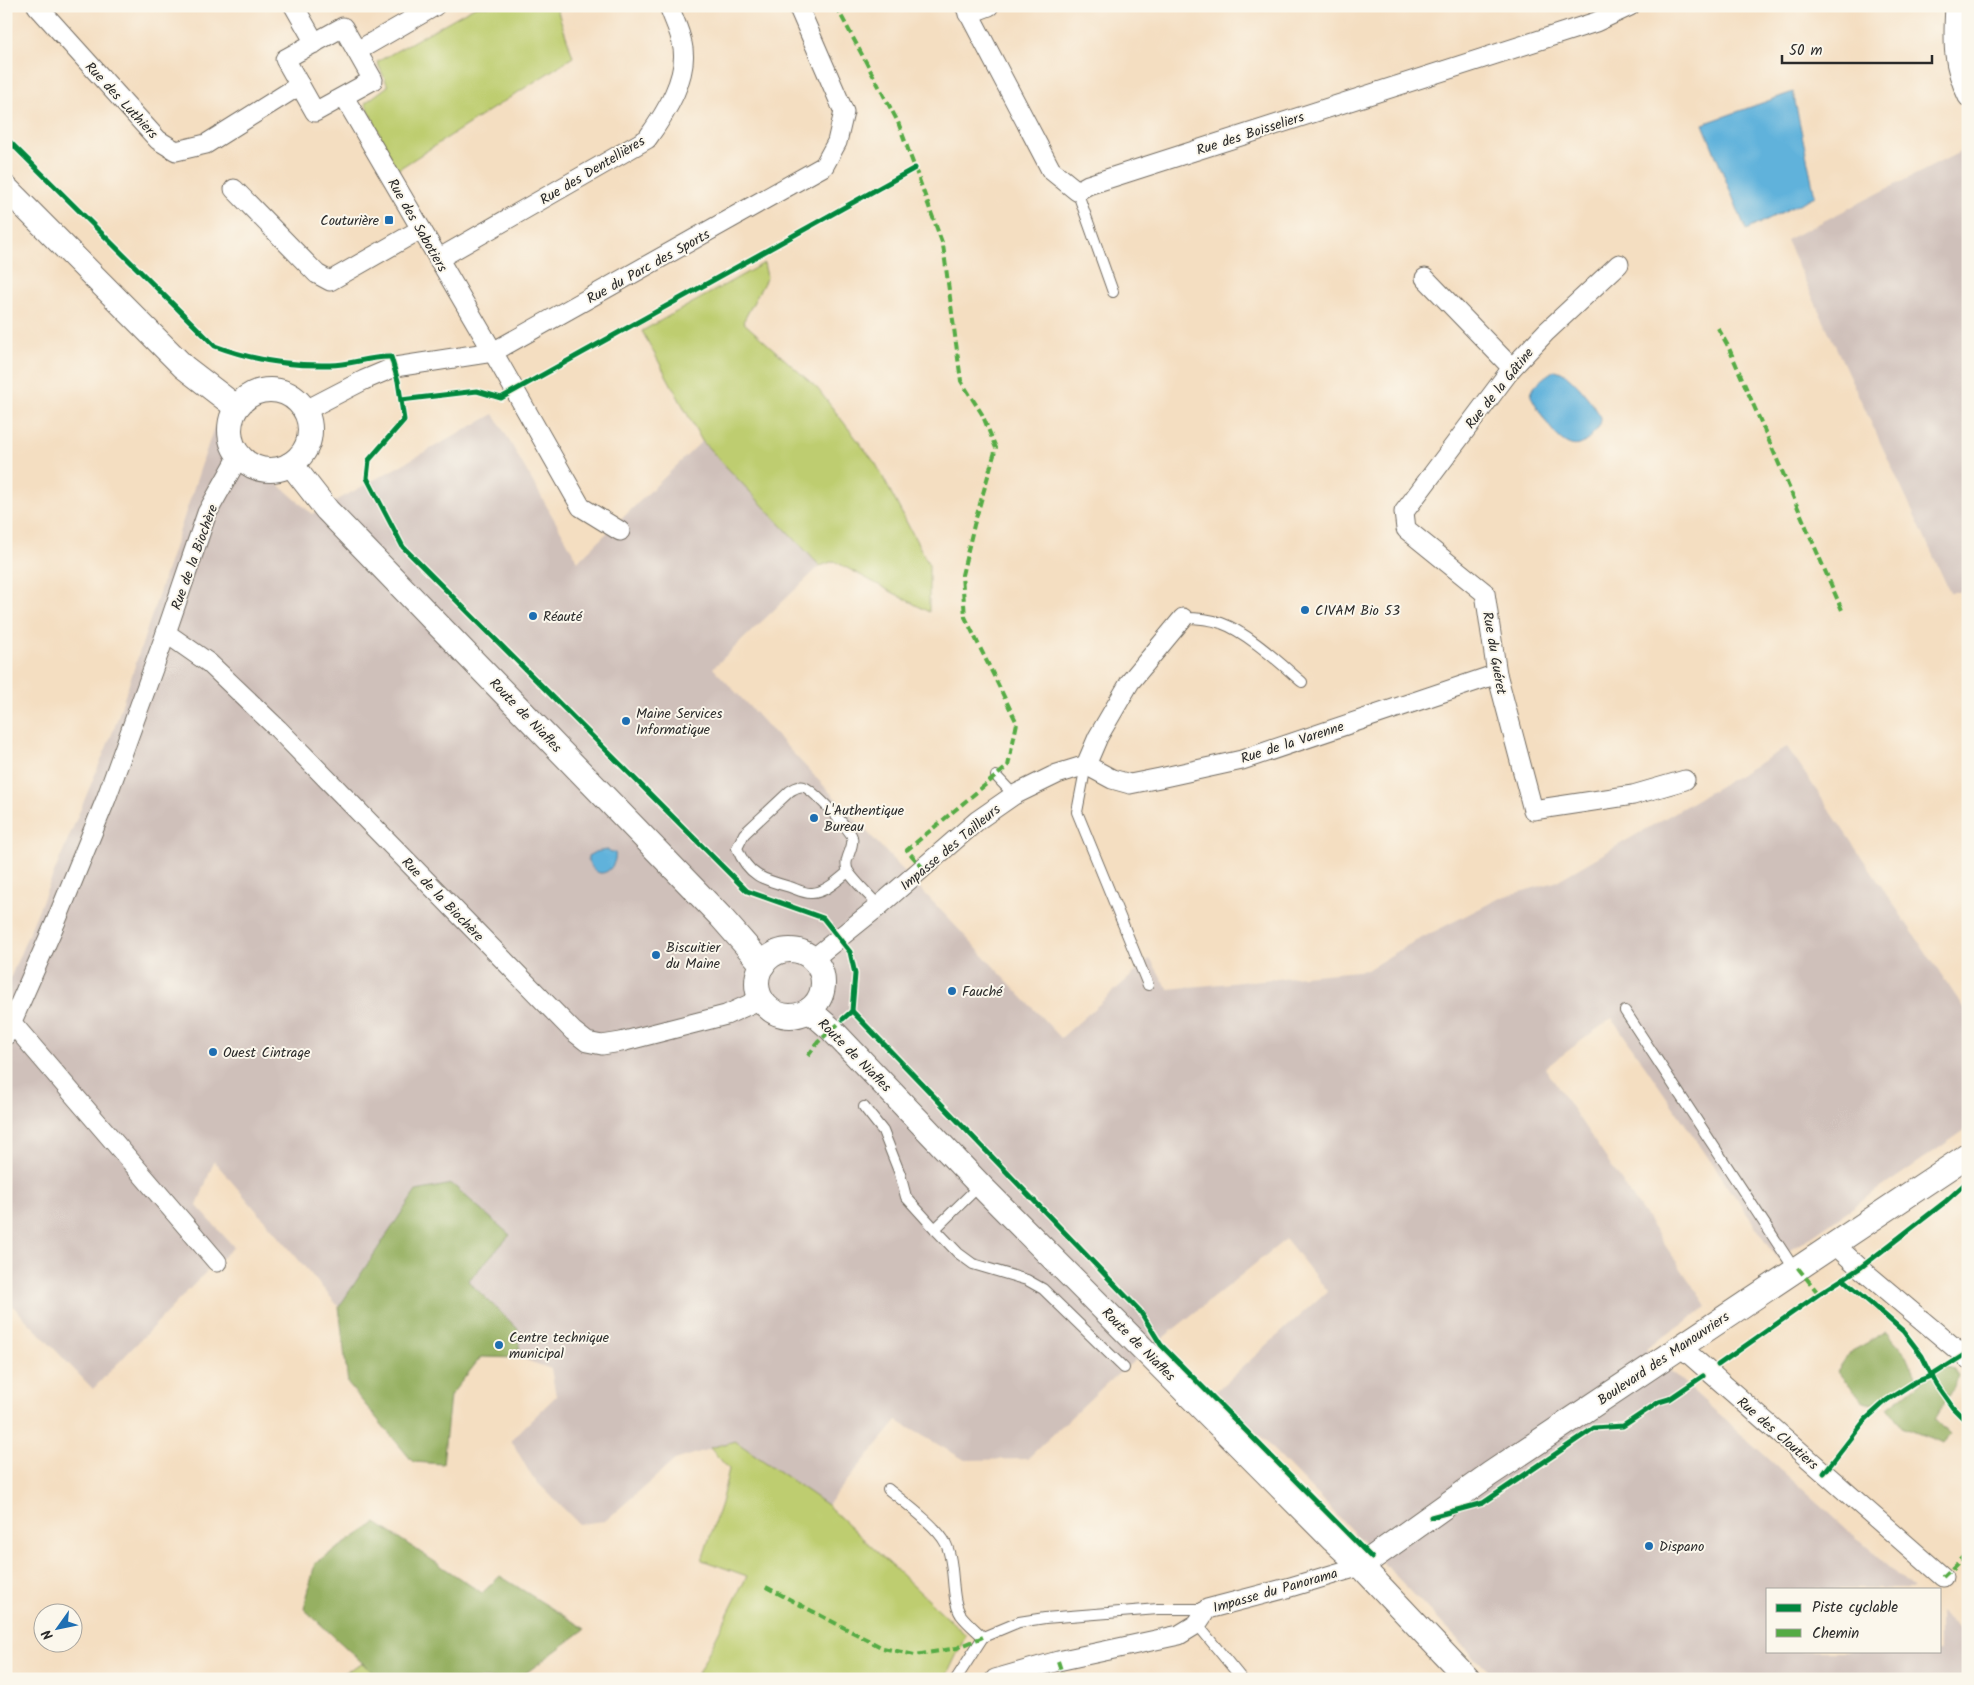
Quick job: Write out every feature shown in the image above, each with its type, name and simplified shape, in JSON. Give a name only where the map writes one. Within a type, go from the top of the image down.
[{"type":"street","name":"Rue des Luthiers","points":[[37,6],[158,140],[176,151],[206,144],[300,85]]},
{"type":"street","points":[[294,6],[315,43]]},
{"type":"street","points":[[357,51],[435,6]]},
{"type":"street","name":"Rue des Dentellières","points":[[438,259],[647,139],[668,109],[682,70],[683,44],[669,6]]},
{"type":"street","name":"Rue du Parc des Sports","points":[[306,410],[364,380],[395,367],[493,352],[824,166],[838,142],[844,112],[798,6]]},
{"type":"street","points":[[989,6],[966,10],[1051,170],[1077,191]]},
{"type":"street","name":"Rue des Boisseliers","points":[[1077,191],[1088,185],[1596,22],[1630,6]]},
{"type":"street","points":[[1955,6],[1954,56],[1959,79],[1968,97]]},
{"type":"street","points":[[344,27],[373,80],[315,112],[285,59],[315,43],[344,27]]},
{"type":"street","name":"Rue des Sabotiers","points":[[344,97],[581,507],[620,531]]},
{"type":"street","points":[[6,188],[184,367],[236,407]]},
{"type":"street","points":[[234,189],[317,274],[330,281],[421,229]]},
{"type":"street","name":"Rue de la Gâtine","points":[[1406,529],[1404,512],[1512,368],[1546,332],[1618,264]]},
{"type":"street","points":[[1425,278],[1512,368]]},
{"type":"street","points":[[272,389],[285,392],[297,400],[306,410],[310,422],[307,446],[291,464],[280,469],[258,468],[248,464],[239,456],[232,445],[229,432],[231,419],[236,407],[246,397],[258,391],[272,389]]},
{"type":"street","name":"Rue de la Biochère","points":[[9,1029],[106,799],[207,513],[239,456]]},
{"type":"street","name":"Route de Niafles","points":[[291,464],[326,510],[721,917],[763,965]]},
{"type":"street","name":"Rue du Guéret","points":[[1406,529],[1485,593],[1497,674],[1532,810],[1633,795],[1685,780]]},
{"type":"street","points":[[1086,765],[1098,737],[1130,682],[1183,618]]},
{"type":"street","name":"Rue de la Biochère","points":[[166,633],[209,663],[264,716],[572,1031],[587,1042],[602,1045],[621,1042],[726,1015],[762,999]]},
{"type":"street","name":"Rue de la Varenne","points":[[1086,765],[1112,779],[1130,784],[1242,760],[1497,674]]},
{"type":"street","name":"Impasse des Tailleurs","points":[[813,959],[879,906],[978,820],[1014,795],[1057,774],[1086,765]]},
{"type":"street","points":[[786,950],[796,950],[813,959],[819,966],[823,985],[816,1003],[809,1010],[799,1014],[783,1014],[768,1007],[762,999],[757,982],[763,965],[777,952],[786,950]]},
{"type":"street","name":"Route de Niafles","points":[[809,1010],[831,1029],[980,1185],[1361,1566],[1468,1679]]},
{"type":"street","points":[[9,1029],[217,1262]]},
{"type":"street","name":"Boulevard des Manouvriers","points":[[1361,1566],[1490,1474],[1968,1155]]},
{"type":"street","points":[[1834,1244],[1968,1358]]},
{"type":"street","name":"Rue des Cloutiers","points":[[1681,1347],[1943,1577]]},
{"type":"street","name":"Impasse du Panorama","points":[[995,1679],[1058,1661],[1179,1635],[1202,1617],[1287,1588],[1361,1566]]},
{"type":"lane","points":[[1077,191],[1113,292]]},
{"type":"lane","points":[[1183,618],[1221,623],[1242,634],[1302,682]]},
{"type":"lane","points":[[1086,765],[1077,812],[1148,985]]},
{"type":"lane","points":[[996,776],[1014,795]]},
{"type":"lane","points":[[848,872],[821,891],[812,894],[764,880],[750,871],[737,848],[744,834],[790,791],[798,787],[804,787],[813,792],[852,836],[846,862],[848,872],[879,906]]},
{"type":"lane","points":[[1625,1011],[1795,1270]]},
{"type":"lane","points":[[864,1107],[883,1131],[900,1174],[906,1197],[958,1253],[973,1264],[1027,1280],[1043,1289],[1124,1368]]},
{"type":"lane","points":[[935,1229],[980,1185]]},
{"type":"lane","points":[[888,1489],[943,1539],[953,1568],[956,1604],[961,1615],[983,1637]]},
{"type":"lane","points":[[956,1679],[983,1637],[1019,1622],[1044,1618],[1158,1609],[1202,1617],[1242,1679]]},
{"type":"shaded area","points":[[1968,148],[1968,592],[1950,592],[1786,240]]},
{"type":"shaded area","points":[[494,414],[578,561],[702,441],[820,566],[713,668],[1061,1038],[1150,959],[1168,989],[1367,970],[1408,945],[1502,897],[1555,882],[1787,747],[1968,1014],[1968,1128],[1778,1259],[1612,1018],[1545,1068],[1707,1307],[1646,1349],[1913,1588],[1766,1588],[1766,1652],[1942,1652],[1942,1615],[1968,1637],[1968,1679],[1496,1679],[1216,1391],[1327,1291],[1286,1239],[1107,1383],[1027,1459],[965,1460],[897,1421],[827,1505],[735,1441],[675,1460],[605,1521],[579,1524],[532,1477],[511,1440],[556,1396],[551,1369],[520,1358],[518,1329],[468,1281],[416,1191],[339,1307],[214,1161],[197,1206],[234,1247],[207,1271],[93,1389],[6,1299],[6,988],[114,729],[214,427],[312,514]]},
{"type":"green space","points":[[476,6],[556,6],[573,57],[397,170],[365,103],[388,86],[377,62]]},
{"type":"green space","points":[[764,263],[767,277],[743,322],[817,388],[876,464],[929,565],[929,612],[834,561],[820,566],[702,441],[642,331]]},
{"type":"green space","points":[[452,1184],[510,1235],[468,1281],[518,1329],[520,1358],[481,1357],[450,1396],[443,1464],[413,1462],[348,1384],[339,1307],[416,1191]]},
{"type":"green space","points":[[1886,1332],[1907,1356],[1916,1377],[1877,1405],[1863,1402],[1837,1371],[1851,1351]]},
{"type":"green space","points":[[1942,1365],[1954,1369],[1958,1377],[1935,1420],[1950,1435],[1943,1443],[1902,1427],[1888,1407]]},
{"type":"green space","points":[[735,1441],[827,1505],[966,1635],[945,1679],[708,1679],[698,1673],[747,1576],[702,1560],[721,1503],[729,1469],[710,1448]]},
{"type":"green space","points":[[376,1523],[482,1593],[500,1576],[585,1629],[518,1679],[380,1679],[304,1609],[315,1563]]},
{"type":"green space","points":[[362,1663],[380,1679],[332,1679]]},
{"type":"water","points":[[1793,92],[1815,196],[1746,230],[1703,124]]},
{"type":"water","points":[[1555,370],[1568,376],[1574,382],[1601,417],[1598,428],[1581,444],[1572,445],[1564,442],[1548,425],[1531,396],[1533,388]]},
{"type":"water","points":[[607,850],[615,853],[614,863],[610,869],[600,873],[593,869],[588,862],[588,856],[595,852]]},
{"type":"marked path","points":[[836,6],[898,122],[943,245],[961,381],[982,414],[996,448],[962,575],[965,617],[1017,723],[1008,766],[907,850],[923,868]]},
{"type":"marked path","points":[[1718,328],[1728,346],[1842,610]]},
{"type":"marked path","points":[[808,1056],[818,1042],[846,1017]]},
{"type":"marked path","points":[[1798,1268],[1819,1294]]},
{"type":"marked path","points":[[1943,1577],[1968,1553]]},
{"type":"marked path","points":[[766,1587],[883,1648],[915,1655],[957,1648],[983,1637]]},
{"type":"marked path","points":[[1058,1661],[1064,1679]]},
{"type":"cycle path","points":[[6,138],[215,346],[272,361],[315,365],[338,365],[391,357],[398,381],[404,420],[369,460],[367,478],[403,547],[747,891],[823,918],[850,952],[855,974],[852,1011]]},
{"type":"cycle path","points":[[401,400],[477,391],[501,398],[915,168]]},
{"type":"cycle path","points":[[843,1019],[852,1011],[1140,1311],[1161,1345],[1372,1558]]},
{"type":"cycle path","points":[[1718,1365],[1819,1294],[1860,1268],[1945,1202],[1968,1181]]},
{"type":"cycle path","points":[[1843,1279],[1903,1331],[1922,1356],[1936,1384],[1953,1408],[1968,1423]]},
{"type":"cycle path","points":[[1824,1473],[1866,1419],[1887,1400],[1964,1355]]},
{"type":"cycle path","points":[[1431,1517],[1483,1503],[1594,1428],[1623,1426],[1703,1376]]},
{"type":"place","name":"Couturière","points":[[389,220]]},
{"type":"place","name":"CIVAM Bio 53","points":[[1305,610]]},
{"type":"place","name":"Réauté","points":[[533,616]]},
{"type":"place","name":"Maine Services Informatique","points":[[626,721]]},
{"type":"place","name":"L'Authentique Bureau","points":[[814,818]]},
{"type":"place","name":"Biscuitier du Maine","points":[[656,955]]},
{"type":"place","name":"Fauché","points":[[952,991]]},
{"type":"place","name":"Ouest Cintrage","points":[[213,1052]]},
{"type":"place","name":"Centre technique municipal","points":[[499,1345]]},
{"type":"place","name":"Dispano","points":[[1649,1546]]}]
